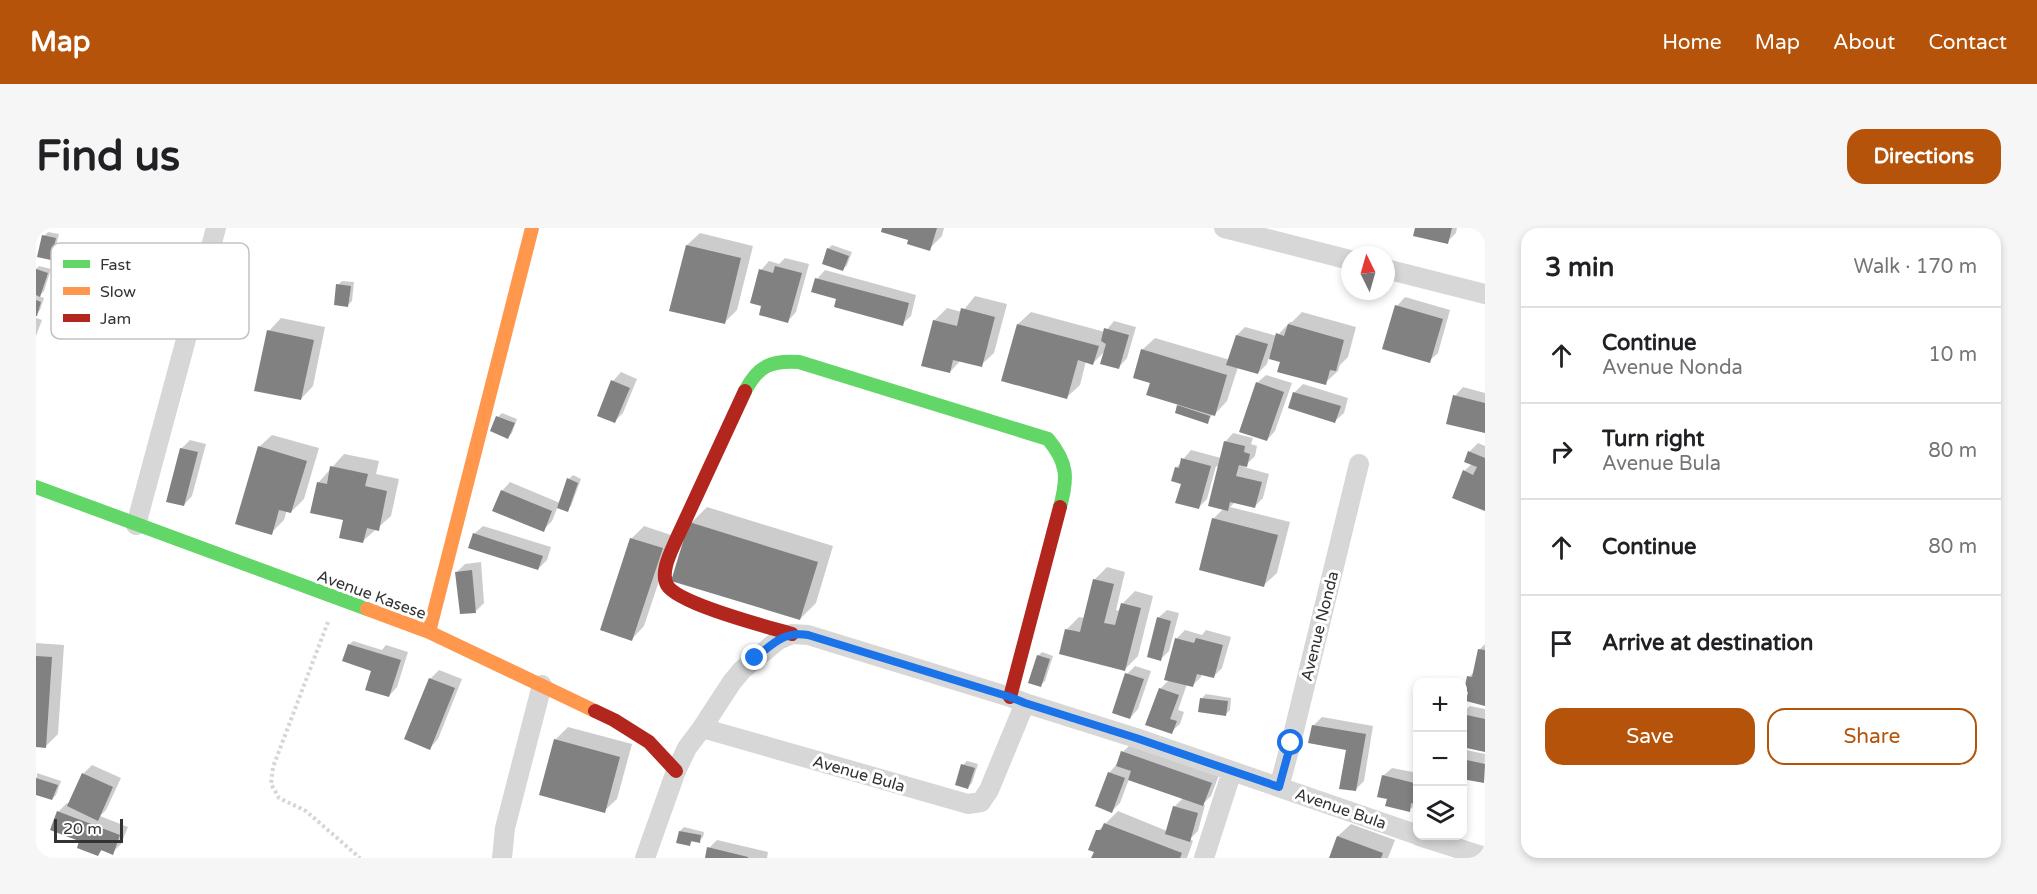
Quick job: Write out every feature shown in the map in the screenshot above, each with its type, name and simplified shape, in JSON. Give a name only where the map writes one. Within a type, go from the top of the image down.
[{"type":"street","points":[[212,243],[216,228]]},
{"type":"street","points":[[429,632],[532,228]]},
{"type":"street","points":[[1224,228],[1341,258]]},
{"type":"street","points":[[1395,271],[1485,294]]},
{"type":"street","points":[[136,525],[186,339]]},
{"type":"street","points":[[783,361],[799,362],[1048,439],[1060,452],[1066,470],[1063,496],[1018,700],[808,635],[792,634],[725,614],[680,595],[668,588],[665,578],[668,560],[676,540],[732,417],[752,377],[768,365],[783,361]]},
{"type":"street","name":"Avenue Nonda","points":[[1279,787],[1359,464]]},
{"type":"street","name":"Avenue Kasese","points":[[36,486],[429,632],[622,725],[649,742],[676,771]]},
{"type":"street","points":[[645,858],[676,771],[687,748],[742,670],[778,640],[792,634]]},
{"type":"street","points":[[502,858],[505,828],[542,685]]},
{"type":"street","name":"Avenue Bula","points":[[702,728],[968,804],[981,802],[989,790],[1018,700],[1413,833]]},
{"type":"street","points":[[1204,858],[1232,771]]},
{"type":"street","name":"Avenue Bula","points":[[1429,840],[1459,854],[1485,857]]},
{"type":"path","points":[[336,598],[273,767],[271,784],[279,798],[306,811],[360,858]]},
{"type":"building","points":[[882,228],[937,228],[930,251],[907,244],[908,240],[881,232]]},
{"type":"building","points":[[1415,228],[1452,228],[1448,244],[1413,236]]},
{"type":"building","points":[[42,235],[56,238],[55,243],[51,243],[51,260],[37,257]]},
{"type":"building","points":[[686,245],[741,258],[725,324],[669,311]]},
{"type":"building","points":[[827,248],[849,256],[843,271],[822,264]]},
{"type":"building","points":[[775,266],[802,273],[788,323],[759,315],[761,306],[750,303],[759,269],[773,273]]},
{"type":"building","points":[[36,269],[48,273],[40,297],[36,295]]},
{"type":"building","points":[[815,278],[909,303],[903,326],[834,307],[836,299],[811,292]]},
{"type":"building","points":[[336,284],[351,286],[348,307],[334,305]]},
{"type":"building","points":[[36,300],[41,302],[37,316],[36,316]]},
{"type":"building","points":[[1395,305],[1443,319],[1430,363],[1382,349]]},
{"type":"building","points":[[961,308],[995,317],[982,367],[953,360],[950,373],[921,366],[933,320],[957,326]]},
{"type":"building","points":[[1017,324],[1099,346],[1093,365],[1078,360],[1067,399],[1001,381]]},
{"type":"building","points":[[1288,324],[1344,340],[1336,371],[1330,370],[1326,385],[1277,372],[1280,362],[1269,359],[1276,333],[1284,336]]},
{"type":"building","points":[[1104,328],[1129,335],[1119,369],[1100,364],[1106,344],[1101,341]]},
{"type":"building","points":[[267,330],[314,340],[301,400],[254,391]]},
{"type":"building","points":[[1236,335],[1268,344],[1258,374],[1226,365]]},
{"type":"building","points":[[1141,349],[1227,375],[1215,416],[1146,395],[1150,383],[1133,378]]},
{"type":"building","points":[[611,380],[630,388],[615,423],[597,416]]},
{"type":"building","points":[[1256,382],[1284,392],[1267,441],[1239,432]]},
{"type":"building","points":[[1293,392],[1341,406],[1335,423],[1288,408]]},
{"type":"building","points":[[1453,395],[1485,403],[1485,433],[1446,424]]},
{"type":"building","points":[[1177,405],[1210,416],[1208,424],[1175,413]]},
{"type":"building","points":[[496,416],[515,423],[508,439],[490,431]]},
{"type":"building","points":[[1224,441],[1245,446],[1244,452],[1250,454],[1247,467],[1239,465],[1236,476],[1262,482],[1255,508],[1230,502],[1228,511],[1208,506]]},
{"type":"building","points":[[258,446],[307,461],[291,513],[279,510],[272,535],[235,524]]},
{"type":"building","points":[[180,448],[198,452],[184,506],[166,502]]},
{"type":"building","points":[[1468,451],[1485,458],[1485,511],[1452,498],[1463,470],[1473,475],[1477,467],[1464,462]]},
{"type":"building","points":[[1181,458],[1211,466],[1199,509],[1175,503],[1181,484],[1171,481],[1175,467],[1179,468]]},
{"type":"building","points":[[330,466],[368,474],[365,486],[387,491],[379,531],[367,528],[363,543],[339,538],[343,520],[310,513],[317,482],[327,484]]},
{"type":"building","points":[[567,478],[578,483],[568,512],[557,508]]},
{"type":"building","points":[[501,490],[552,511],[544,532],[492,511]]},
{"type":"building","points":[[1212,518],[1278,535],[1264,587],[1199,570]]},
{"type":"building","points":[[689,522],[818,562],[800,620],[671,581]]},
{"type":"building","points":[[473,533],[543,556],[538,570],[468,548]]},
{"type":"building","points":[[630,538],[663,548],[632,641],[600,630]]},
{"type":"building","points":[[472,570],[476,613],[460,614],[455,572]]},
{"type":"building","points":[[1093,579],[1114,584],[1104,623],[1115,625],[1121,603],[1141,608],[1125,671],[1059,654],[1065,629],[1080,632]]},
{"type":"building","points":[[1157,617],[1171,621],[1161,661],[1147,657]]},
{"type":"building","points":[[1175,638],[1194,643],[1196,638],[1223,645],[1214,678],[1197,674],[1193,687],[1164,680]]},
{"type":"building","points":[[348,644],[401,660],[389,697],[365,690],[371,671],[342,661]]},
{"type":"building","points":[[1478,649],[1485,650],[1485,706],[1467,701],[1467,676],[1472,677]]},
{"type":"building","points":[[1037,655],[1050,659],[1041,687],[1028,683]]},
{"type":"building","points":[[36,656],[52,657],[46,748],[36,747]]},
{"type":"building","points":[[1125,673],[1144,679],[1130,719],[1112,713]]},
{"type":"building","points":[[429,678],[455,688],[430,750],[404,739]]},
{"type":"building","points":[[1159,688],[1179,695],[1170,719],[1177,721],[1172,734],[1145,725]]},
{"type":"building","points":[[1200,698],[1228,701],[1226,716],[1198,712]]},
{"type":"building","points":[[1467,715],[1485,719],[1485,752],[1467,748]]},
{"type":"building","points":[[1312,725],[1366,734],[1356,791],[1339,789],[1346,750],[1308,743]]},
{"type":"building","points":[[554,739],[620,757],[605,813],[539,795]]},
{"type":"building","points":[[1121,751],[1212,783],[1203,806],[1128,780],[1131,771],[1116,766]]},
{"type":"building","points":[[1467,760],[1485,764],[1484,783],[1467,780]]},
{"type":"building","points":[[961,764],[975,768],[968,789],[955,785]]},
{"type":"building","points":[[1108,772],[1125,778],[1112,813],[1095,806]]},
{"type":"building","points":[[82,773],[113,787],[98,821],[67,806]]},
{"type":"building","points":[[1382,775],[1413,783],[1413,804],[1411,803],[1410,812],[1385,806],[1387,799],[1377,797]]},
{"type":"building","points":[[36,778],[58,785],[52,800],[36,795]]},
{"type":"building","points":[[1173,806],[1198,813],[1190,842],[1165,834]]},
{"type":"building","points":[[57,811],[120,835],[113,855],[101,850],[98,856],[77,848],[79,841],[50,830]]},
{"type":"building","points":[[1104,823],[1182,853],[1180,858],[1091,858],[1094,852],[1088,850],[1096,830],[1101,830]]},
{"type":"building","points":[[679,831],[701,835],[700,843],[691,841],[690,846],[676,843]]},
{"type":"building","points":[[1337,836],[1383,853],[1381,858],[1329,858]]},
{"type":"building","points":[[707,847],[748,857],[748,858],[705,858]]},
{"type":"traffic: fast","points":[[745,391],[760,370],[766,366],[781,362],[799,362],[1048,439],[1063,463],[1065,479],[1060,507]]},
{"type":"traffic: fast","points":[[36,487],[367,609]]},
{"type":"traffic: slow","points":[[429,632],[532,228]]},
{"type":"traffic: slow","points":[[367,609],[429,632],[595,711]]},
{"type":"traffic: jam","points":[[745,391],[672,550],[665,568],[665,580],[675,592],[688,600],[725,614],[792,634]]},
{"type":"traffic: jam","points":[[1010,697],[1060,507]]},
{"type":"traffic: jam","points":[[595,711],[649,742],[676,771]]},
{"type":"route","points":[[755,658],[785,636],[797,633],[808,635],[1010,697],[1279,787],[1291,743]]}]
